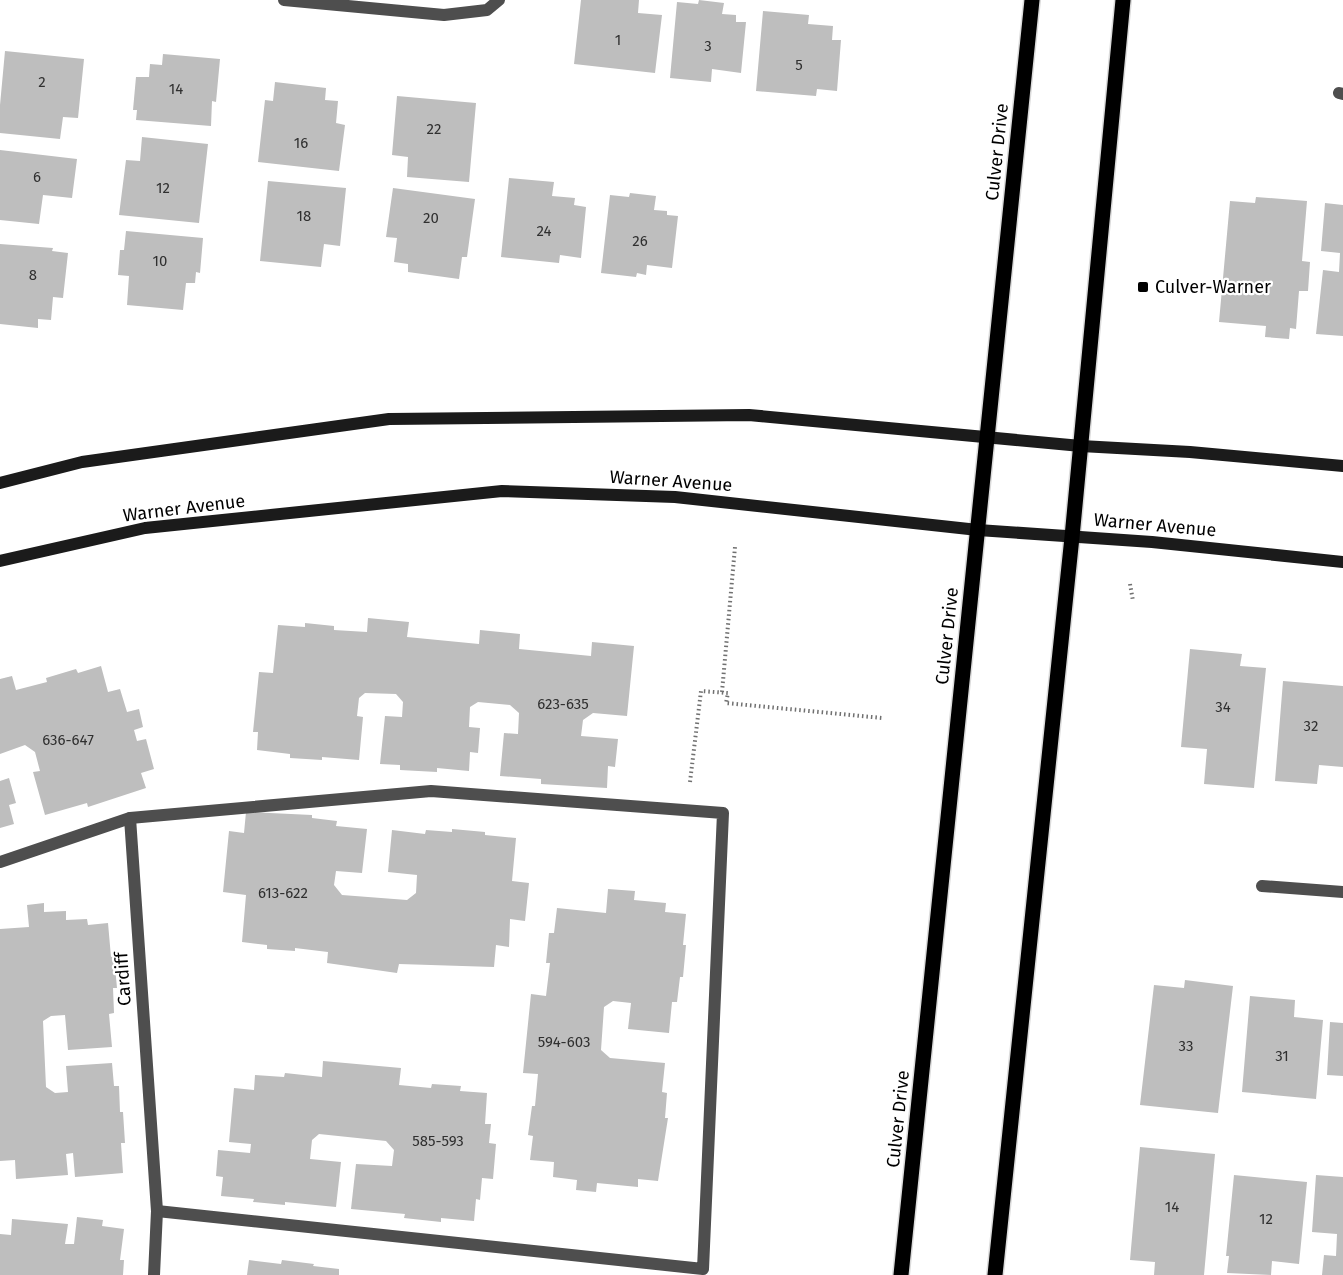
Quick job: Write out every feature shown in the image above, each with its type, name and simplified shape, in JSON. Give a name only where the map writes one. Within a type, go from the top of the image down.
[{"type":"main road","name":"Culver Drive","points":[[901,1275],[1032,0]]},
{"type":"main road","points":[[995,1275],[1072,537],[1123,0]]},
{"type":"street","points":[[284,0],[444,15],[487,10],[499,0]]},
{"type":"street","points":[[0,483],[82,462],[389,419],[749,415],[1081,446],[1190,452],[1343,466]]},
{"type":"street","name":"Warner Avenue","points":[[0,561],[145,528],[501,491],[675,497],[978,530],[1152,542],[1343,562]]},
{"type":"street","points":[[0,862],[130,818],[430,791],[723,813],[703,1272],[157,1211]]},
{"type":"street","name":"Cardiff","points":[[130,818],[157,1211],[154,1275]]},
{"type":"street","points":[[1262,886],[1343,892]]},
{"type":"path","points":[[722,692],[735,547]]},
{"type":"path","points":[[1130,584],[1132,601]]},
{"type":"path","points":[[686,810],[701,691],[728,693],[726,703],[882,718]]},
{"type":"building","points":[[581,0],[639,0],[638,13],[662,15],[655,73],[574,64]]},
{"type":"building","points":[[699,0],[724,3],[722,14],[736,15],[736,22],[746,22],[741,73],[712,69],[711,82],[670,78],[677,2],[698,4]]},
{"type":"building","points":[[763,11],[809,15],[808,24],[833,26],[832,40],[841,40],[837,91],[817,89],[816,96],[756,91]]},
{"type":"building","points":[[5,51],[84,59],[78,118],[63,117],[60,139],[0,133]]},
{"type":"building","points":[[163,54],[220,59],[216,102],[212,101],[211,126],[136,120],[137,110],[133,110],[136,77],[149,77],[150,64],[162,65]]},
{"type":"building","points":[[275,82],[326,88],[325,100],[338,101],[336,123],[345,125],[339,171],[258,162],[265,100],[273,101]]},
{"type":"building","points":[[397,96],[476,103],[469,182],[407,177],[408,157],[392,155]]},
{"type":"building","points":[[142,137],[208,144],[199,223],[119,215],[126,160],[140,161]]},
{"type":"building","points":[[0,150],[77,159],[72,198],[43,195],[39,224],[0,220]]},
{"type":"building","points":[[509,178],[554,182],[552,196],[575,198],[574,205],[586,207],[581,258],[560,255],[559,263],[501,257]]},
{"type":"building","points":[[268,181],[346,188],[340,246],[324,244],[321,267],[260,261]]},
{"type":"building","points":[[393,188],[475,199],[467,257],[462,257],[459,279],[408,272],[408,264],[394,262],[397,238],[386,237]]},
{"type":"building","points":[[630,193],[656,196],[654,210],[667,211],[667,215],[678,216],[672,268],[647,265],[646,275],[637,273],[636,277],[601,273],[610,195],[629,197]]},
{"type":"building","points":[[1256,197],[1307,201],[1302,261],[1310,262],[1308,291],[1299,291],[1296,329],[1290,328],[1289,339],[1265,337],[1266,326],[1219,322],[1230,201],[1255,203]]},
{"type":"building","points":[[1325,203],[1343,205],[1343,336],[1316,334],[1323,270],[1339,272],[1340,253],[1321,251]]},
{"type":"building","points":[[126,231],[203,238],[200,273],[196,272],[195,283],[186,283],[183,310],[127,305],[129,276],[118,275],[120,250],[124,250]]},
{"type":"building","points":[[0,244],[53,248],[52,251],[68,253],[63,298],[53,297],[51,320],[38,319],[38,328],[0,324]]},
{"type":"building","points":[[368,618],[409,622],[407,637],[479,644],[480,630],[520,634],[519,649],[591,656],[592,642],[634,646],[627,716],[593,713],[583,720],[581,736],[618,739],[615,767],[608,766],[607,788],[541,784],[541,779],[500,776],[504,733],[518,734],[519,713],[510,705],[478,702],[470,707],[469,727],[480,728],[478,753],[470,752],[469,771],[437,768],[437,772],[400,770],[400,765],[380,764],[385,716],[402,717],[403,702],[396,694],[365,693],[359,698],[357,716],[363,717],[359,760],[322,757],[322,760],[290,758],[290,754],[257,750],[258,732],[253,732],[259,672],[273,673],[278,625],[305,627],[305,623],[334,626],[334,630],[367,632]]},
{"type":"building","points":[[1190,649],[1242,654],[1240,666],[1266,668],[1254,788],[1204,784],[1207,749],[1181,747]]},
{"type":"building","points":[[101,666],[108,692],[120,689],[127,712],[139,709],[143,727],[134,730],[137,741],[146,739],[154,769],[141,773],[146,788],[88,807],[87,803],[45,815],[33,772],[40,771],[35,752],[25,745],[0,754],[0,679],[12,676],[16,690],[47,682],[46,678],[76,669],[78,673]]},
{"type":"building","points":[[1283,681],[1343,686],[1343,767],[1319,765],[1317,784],[1275,781]]},
{"type":"building","points":[[9,778],[16,803],[9,805],[14,824],[0,828],[0,781]]},
{"type":"building","points":[[246,812],[312,815],[312,818],[337,821],[336,826],[367,829],[362,873],[336,871],[334,885],[342,895],[407,900],[416,893],[417,875],[388,872],[392,830],[425,834],[426,830],[452,832],[452,829],[516,838],[512,881],[529,883],[525,921],[510,919],[509,947],[496,945],[494,967],[399,964],[397,973],[327,963],[328,952],[295,948],[295,951],[267,949],[267,945],[242,942],[246,895],[223,892],[229,831],[244,833]]},
{"type":"building","points":[[608,889],[635,891],[634,900],[666,903],[665,912],[686,914],[683,945],[686,945],[683,977],[680,977],[677,1002],[672,1002],[669,1033],[628,1029],[631,1003],[613,1001],[604,1007],[601,1050],[610,1058],[665,1063],[662,1092],[667,1093],[665,1118],[668,1118],[658,1181],[638,1179],[638,1187],[597,1183],[596,1192],[576,1190],[577,1180],[553,1177],[554,1162],[530,1160],[533,1136],[528,1135],[532,1106],[535,1106],[538,1074],[523,1073],[531,994],[546,996],[550,963],[546,963],[549,933],[554,933],[557,908],[606,913]]},
{"type":"building","points":[[44,903],[44,912],[66,911],[66,920],[87,919],[88,925],[108,923],[117,988],[113,988],[114,1013],[109,1014],[112,1047],[68,1050],[65,1015],[51,1016],[43,1021],[46,1087],[55,1093],[68,1092],[66,1066],[112,1063],[114,1086],[119,1086],[120,1112],[123,1112],[125,1143],[121,1143],[123,1173],[75,1177],[73,1153],[66,1154],[68,1175],[16,1179],[15,1160],[0,1161],[0,929],[29,927],[27,905]]},
{"type":"building","points":[[1185,980],[1233,986],[1218,1113],[1140,1105],[1154,985],[1184,988]]},
{"type":"building","points":[[1250,996],[1295,1000],[1294,1017],[1323,1020],[1316,1099],[1242,1092]]},
{"type":"building","points":[[1330,1022],[1343,1023],[1343,1076],[1327,1075]]},
{"type":"building","points":[[323,1061],[401,1068],[399,1085],[431,1088],[432,1084],[461,1086],[460,1091],[487,1093],[485,1124],[491,1124],[489,1143],[496,1144],[493,1179],[482,1178],[480,1200],[476,1199],[474,1221],[441,1218],[441,1222],[404,1218],[405,1214],[351,1209],[356,1164],[392,1166],[394,1150],[386,1141],[319,1134],[312,1140],[310,1159],[341,1162],[336,1207],[285,1202],[285,1205],[253,1202],[254,1199],[221,1196],[223,1177],[216,1176],[218,1150],[250,1153],[251,1144],[229,1142],[234,1088],[254,1090],[255,1075],[284,1077],[285,1073],[322,1077]]},
{"type":"building","points":[[1140,1147],[1215,1154],[1204,1275],[1154,1275],[1155,1262],[1130,1260]]},
{"type":"building","points":[[1234,1175],[1307,1182],[1299,1264],[1272,1261],[1271,1275],[1227,1273],[1229,1256],[1226,1256]]},
{"type":"building","points":[[1316,1175],[1343,1177],[1343,1275],[1322,1275],[1324,1255],[1336,1256],[1337,1234],[1312,1232]]},
{"type":"building","points":[[77,1217],[103,1220],[102,1226],[124,1229],[120,1260],[124,1260],[123,1275],[0,1275],[0,1234],[11,1235],[12,1219],[68,1224],[65,1244],[74,1244]]},
{"type":"building","points":[[249,1260],[281,1264],[282,1260],[314,1264],[313,1266],[339,1269],[339,1275],[247,1275]]},
{"type":"place","name":"Culver-Warner","points":[[1143,287]]}]
